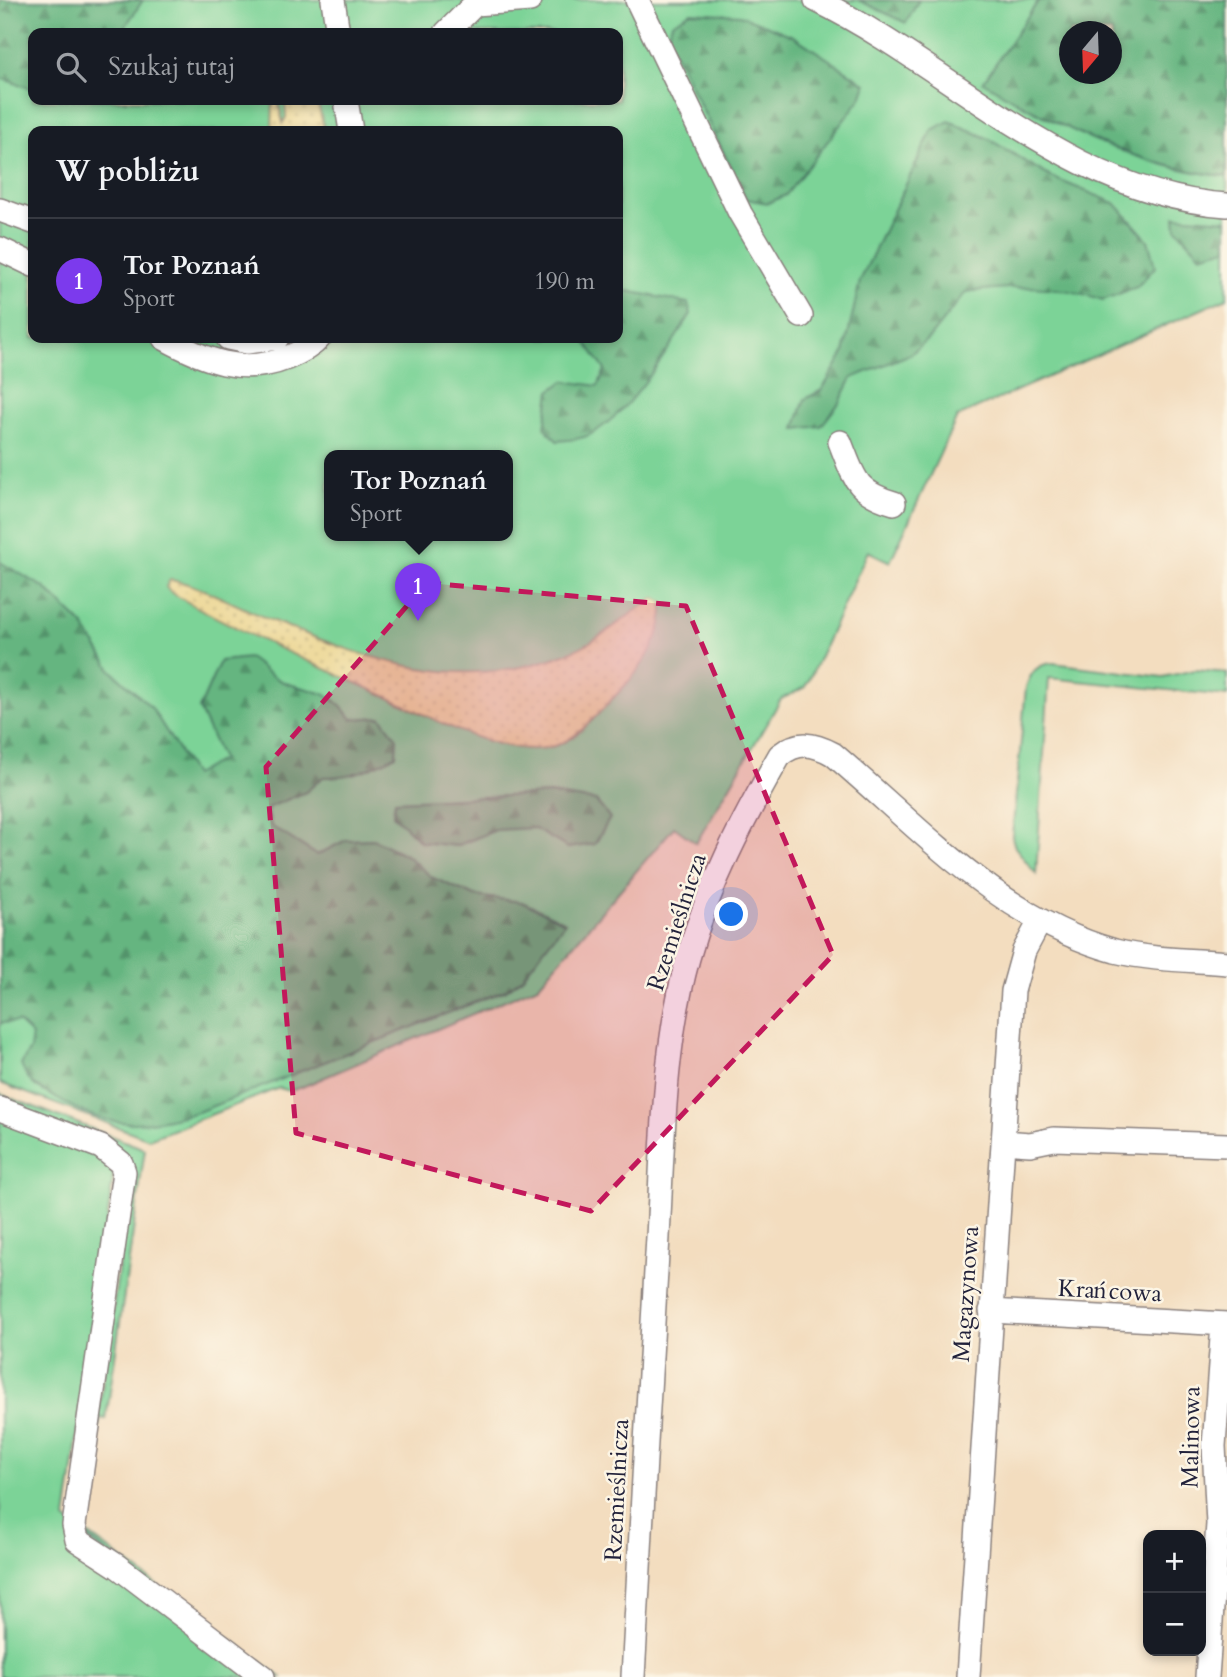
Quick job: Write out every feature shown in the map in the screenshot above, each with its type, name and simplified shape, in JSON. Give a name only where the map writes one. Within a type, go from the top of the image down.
[{"type":"street","points":[[333,0],[337,28]]},
{"type":"street","points":[[451,28],[475,4],[530,0]]},
{"type":"street","points":[[637,0],[740,213],[802,316]]},
{"type":"street","points":[[816,0],[1091,166],[1172,197],[1227,205]]},
{"type":"street","points":[[347,105],[350,126]]},
{"type":"street","points":[[0,210],[28,220]]},
{"type":"street","points":[[0,249],[28,263]]},
{"type":"street","points":[[174,343],[202,358],[234,366],[273,364],[298,353],[312,343]]},
{"type":"street","points":[[840,442],[856,481],[865,492],[894,503]]},
{"type":"street","name":"Rzemieślnicza","points":[[633,1677],[668,1061],[688,957],[713,886],[759,791],[780,755],[790,747],[818,745],[833,754],[999,895],[1040,921],[1118,951],[1227,962]]},
{"type":"street","name":"Magazynowa","points":[[968,1677],[1013,991],[1017,969],[1040,921]]},
{"type":"street","points":[[0,1109],[101,1147],[121,1163],[124,1172],[74,1525],[77,1540],[117,1566],[263,1677]]},
{"type":"street","points":[[1003,1142],[1030,1144],[1054,1139],[1227,1145]]},
{"type":"street","name":"Krańcowa","points":[[991,1311],[1225,1324]]},
{"type":"street","name":"Malinowa","points":[[1206,1677],[1218,1524],[1214,1446],[1225,1324]]},
{"type":"highlighted area","points":[[427,583],[686,606],[833,955],[591,1211],[296,1133],[266,767]]},
{"type":"green space","points":[[0,0],[1039,0],[984,82],[1070,129],[1132,155],[1164,165],[1227,176],[1227,298],[957,417],[890,562],[868,551],[809,680],[804,688],[781,699],[696,843],[674,827],[538,986],[302,1087],[290,1091],[279,1088],[149,1139],[0,1083]]},
{"type":"green space","points":[[0,0],[143,0],[124,28],[28,28],[28,87],[0,78]]},
{"type":"green space","points":[[858,0],[919,0],[906,23]]},
{"type":"green space","points":[[1039,0],[1227,0],[1227,176],[1164,165],[1132,155],[1039,114],[983,82]]},
{"type":"green space","points":[[691,12],[740,15],[793,36],[866,84],[861,98],[786,195],[768,203],[746,199],[667,37],[672,23]]},
{"type":"green space","points":[[949,121],[987,138],[1051,177],[1115,203],[1148,240],[1155,267],[1137,287],[1103,300],[1068,291],[1035,287],[966,292],[930,337],[911,354],[852,378],[840,402],[821,426],[795,429],[805,399],[822,390],[844,353],[860,281],[932,130]]},
{"type":"green space","points":[[1175,216],[1227,220],[1227,248],[1201,255],[1176,228]]},
{"type":"green space","points":[[623,292],[688,303],[691,314],[646,381],[618,413],[604,426],[585,437],[557,441],[545,428],[550,391],[564,381],[598,386],[605,370],[586,343],[623,343]]},
{"type":"green space","points":[[0,562],[45,588],[83,625],[112,671],[151,707],[194,775],[222,759],[199,709],[220,661],[249,658],[281,681],[328,696],[344,708],[352,719],[381,717],[397,738],[396,755],[361,772],[323,777],[306,792],[267,808],[271,826],[317,855],[346,840],[373,839],[406,855],[433,878],[475,896],[522,902],[565,922],[521,979],[506,990],[198,1112],[141,1123],[108,1120],[91,1115],[43,1091],[30,1081],[21,1065],[30,1049],[32,1035],[18,1022],[0,1023]]},
{"type":"green space","points":[[1053,663],[1163,677],[1195,670],[1227,673],[1227,696],[1049,678],[1036,874],[1015,847],[1012,837],[1026,687],[1035,670]]},
{"type":"green space","points":[[550,794],[596,801],[610,818],[595,844],[568,848],[533,828],[496,830],[456,846],[421,842],[393,815],[395,801]]},
{"type":"green space","points":[[0,1094],[145,1149],[106,1419],[100,1418],[84,1531],[281,1677],[274,1677],[82,1535],[131,1177],[0,1104]]},
{"type":"green space","points":[[0,1114],[115,1163],[66,1519],[258,1677],[0,1677]]},
{"type":"sand","points":[[273,105],[279,105],[283,123],[286,117],[285,105],[318,105],[324,126],[272,126]]},
{"type":"sand","points":[[170,580],[193,586],[347,649],[419,668],[456,672],[493,671],[531,665],[570,652],[593,640],[655,598],[663,602],[663,615],[656,639],[644,661],[629,682],[588,724],[561,744],[527,749],[495,743],[461,731],[274,646],[170,592],[166,587]]},
{"type":"place","name":"Tor Poznań","points":[[418,621]]}]
